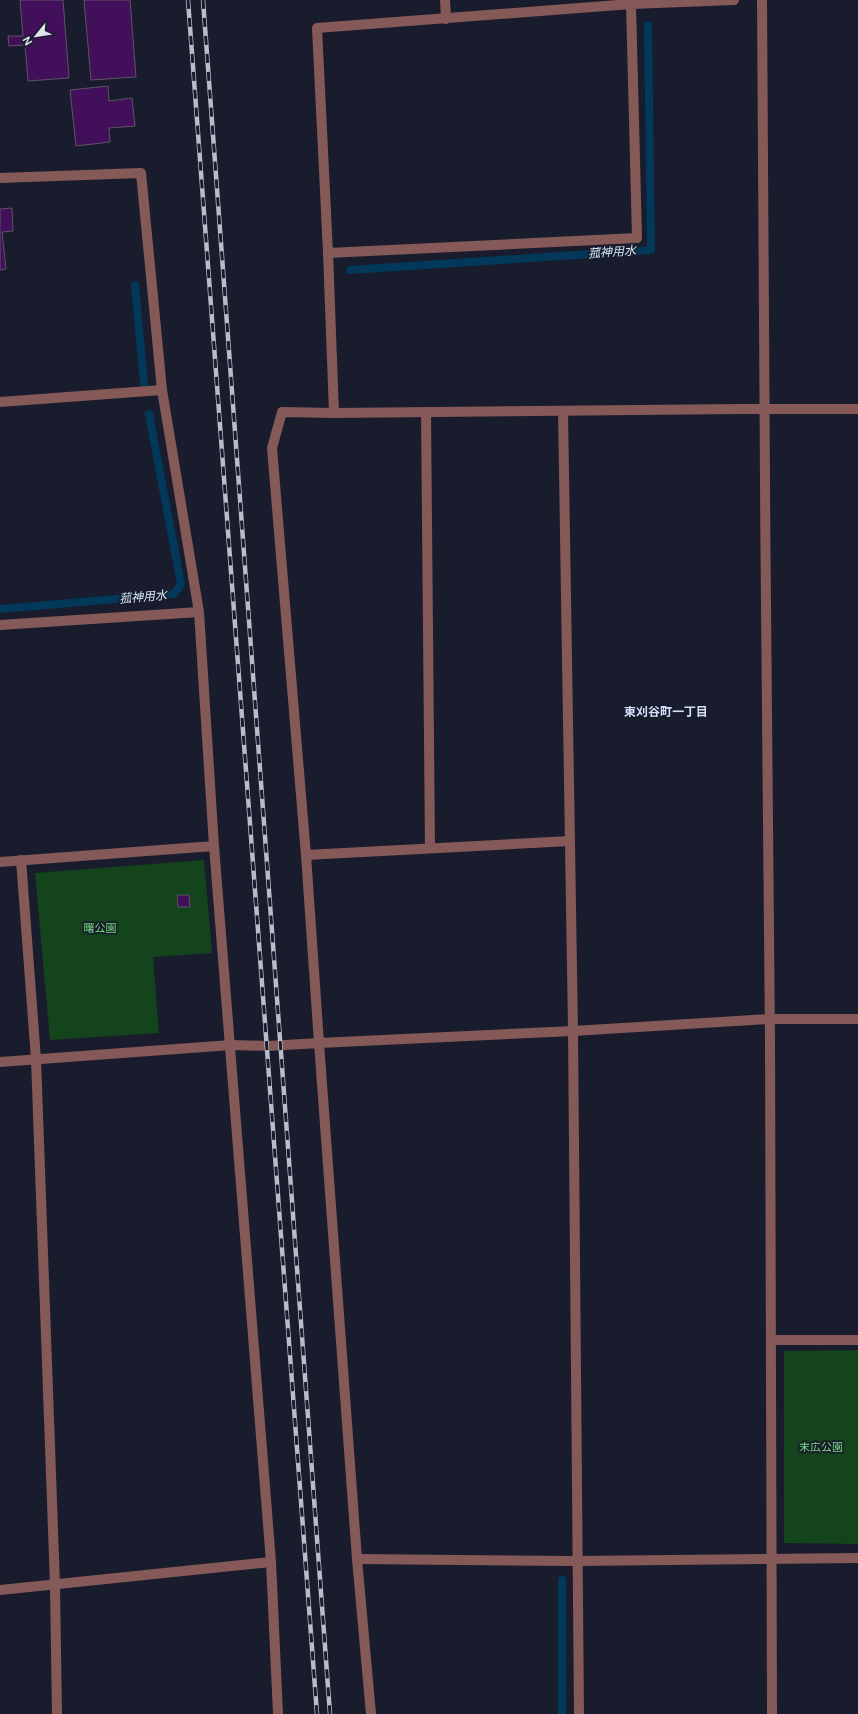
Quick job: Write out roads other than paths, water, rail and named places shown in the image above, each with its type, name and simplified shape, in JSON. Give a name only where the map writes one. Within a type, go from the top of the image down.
[{"type":"street","points":[[445,0],[446,19]]},
{"type":"street","points":[[334,413],[317,28],[631,4],[734,0]]},
{"type":"street","points":[[762,0],[772,1340],[770,1559],[772,1714]]},
{"type":"street","points":[[328,253],[637,238],[631,4]]},
{"type":"street","points":[[0,178],[141,173],[162,390],[199,612],[214,846],[271,1562],[278,1714]]},
{"type":"street","points":[[0,402],[162,390]]},
{"type":"street","points":[[371,1714],[357,1559],[306,855],[272,448],[282,412],[334,413],[764,409],[858,410]]},
{"type":"street","points":[[563,411],[573,1031],[576,1561],[579,1714]]},
{"type":"street","points":[[426,412],[430,848]]},
{"type":"street","points":[[0,625],[199,612]]},
{"type":"street","points":[[306,855],[570,841]]},
{"type":"street","points":[[0,862],[214,846]]},
{"type":"street","points":[[21,860],[36,1059],[55,1585],[57,1714]]},
{"type":"street","points":[[0,1062],[231,1045],[268,1046],[573,1031],[770,1019],[858,1019]]},
{"type":"street","points":[[772,1340],[858,1340]]},
{"type":"street","points":[[357,1559],[576,1561],[858,1558]]},
{"type":"street","points":[[0,1590],[271,1562]]},
{"type":"waterway","name":"菰神用水","points":[[350,270],[651,250],[648,25]]},
{"type":"waterway","name":"菰神用水","points":[[135,285],[144,383]]},
{"type":"waterway","name":"菰神用水","points":[[0,609],[174,594],[181,584],[149,414]]},
{"type":"waterway","points":[[562,1580],[562,1714]]},
{"type":"railway","points":[[188,0],[317,1714]]},
{"type":"railway","points":[[203,0],[330,1714]]},
{"type":"district","name":"東刈谷町一丁目","points":[[666,712]]},
{"type":"park label","name":"曙公園","points":[[100,928]]},
{"type":"park label","name":"末広公園","points":[[821,1447]]}]
